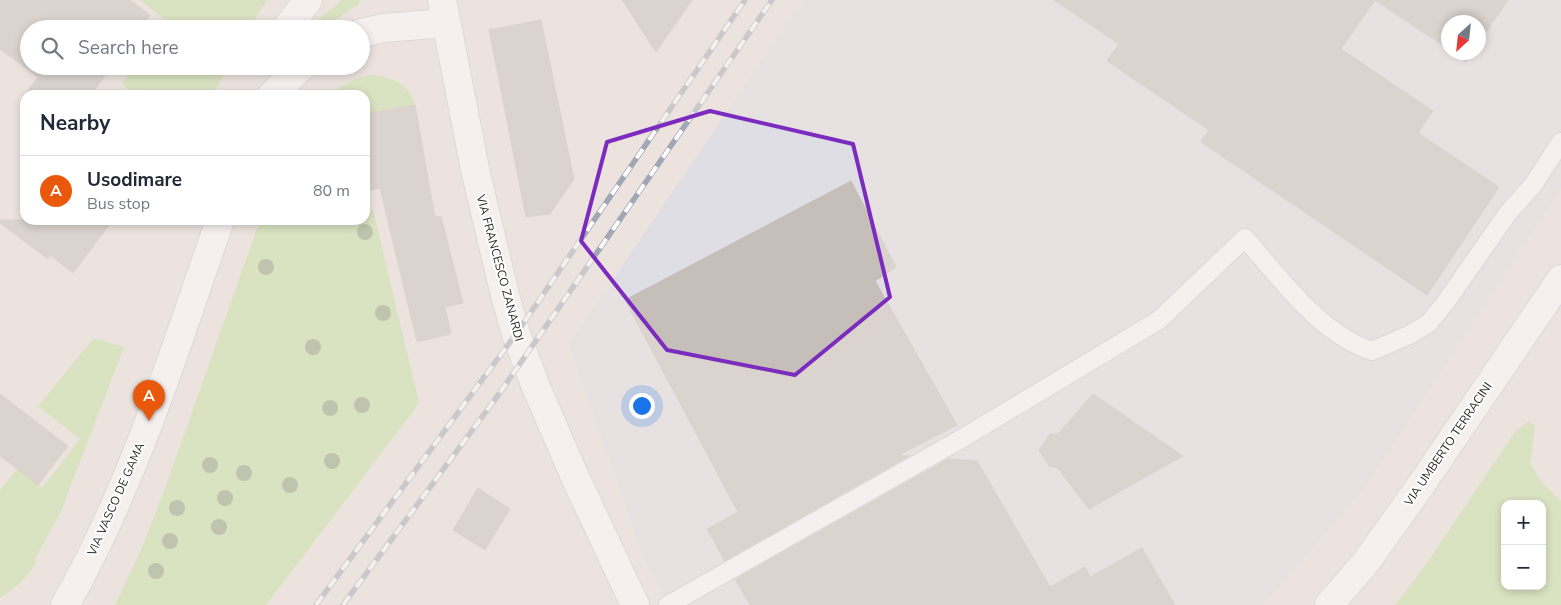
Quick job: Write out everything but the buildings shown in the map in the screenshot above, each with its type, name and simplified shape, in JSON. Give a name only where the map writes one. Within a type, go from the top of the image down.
[{"type":"street","points":[[293,20],[308,0]]},
{"type":"street","points":[[370,31],[444,11]]},
{"type":"street","name":"VIA FRANCESCO ZANARDI","points":[[444,11],[482,200],[516,334],[536,387],[575,477],[635,605]]},
{"type":"street","points":[[263,90],[268,75]]},
{"type":"street","points":[[277,90],[293,75]]},
{"type":"street","name":"VIA VASCO DE GAMA","points":[[65,605],[104,530],[136,456],[218,225]]},
{"type":"street","name":"VIA UMBERTO TERRACINI","points":[[1328,605],[1366,562],[1421,485],[1561,279]]},
{"type":"lane","points":[[668,605],[961,440],[1159,320],[1245,238],[1302,304],[1356,346],[1372,351],[1409,335],[1429,323],[1445,303],[1508,213],[1533,185],[1561,142]]},
{"type":"highlighted area","points":[[710,111],[853,144],[890,297],[795,375],[667,350],[581,241],[607,142]]},
{"type":"shaded area","points":[[803,0],[1561,0],[1561,189],[1363,490],[1263,605],[670,605],[645,561],[569,344]]},
{"type":"green space","points":[[140,0],[267,0],[255,20],[165,20]]},
{"type":"green space","points":[[342,0],[359,0],[360,3],[335,20],[317,20]]},
{"type":"green space","points":[[128,75],[223,75],[216,90],[129,90],[122,83]]},
{"type":"green space","points":[[369,75],[384,77],[398,82],[409,91],[415,105],[370,113],[370,90],[335,90],[358,78]]},
{"type":"green space","points":[[373,210],[417,394],[418,403],[414,410],[266,605],[115,605],[141,550],[167,483],[258,225],[370,225],[370,211]]},
{"type":"green space","points":[[93,339],[124,347],[61,511],[35,559],[36,562],[20,583],[0,598],[0,490],[17,469],[42,488],[80,439],[38,406]]},
{"type":"green space","points":[[1529,421],[1535,426],[1530,463],[1543,484],[1561,501],[1561,605],[1395,605],[1425,566],[1515,432]]},
{"type":"railway","points":[[316,605],[516,334],[745,0]]},
{"type":"railway","points":[[343,605],[499,394],[772,0]]},
{"type":"place","name":"Usodimare","points":[[149,421]]}]
